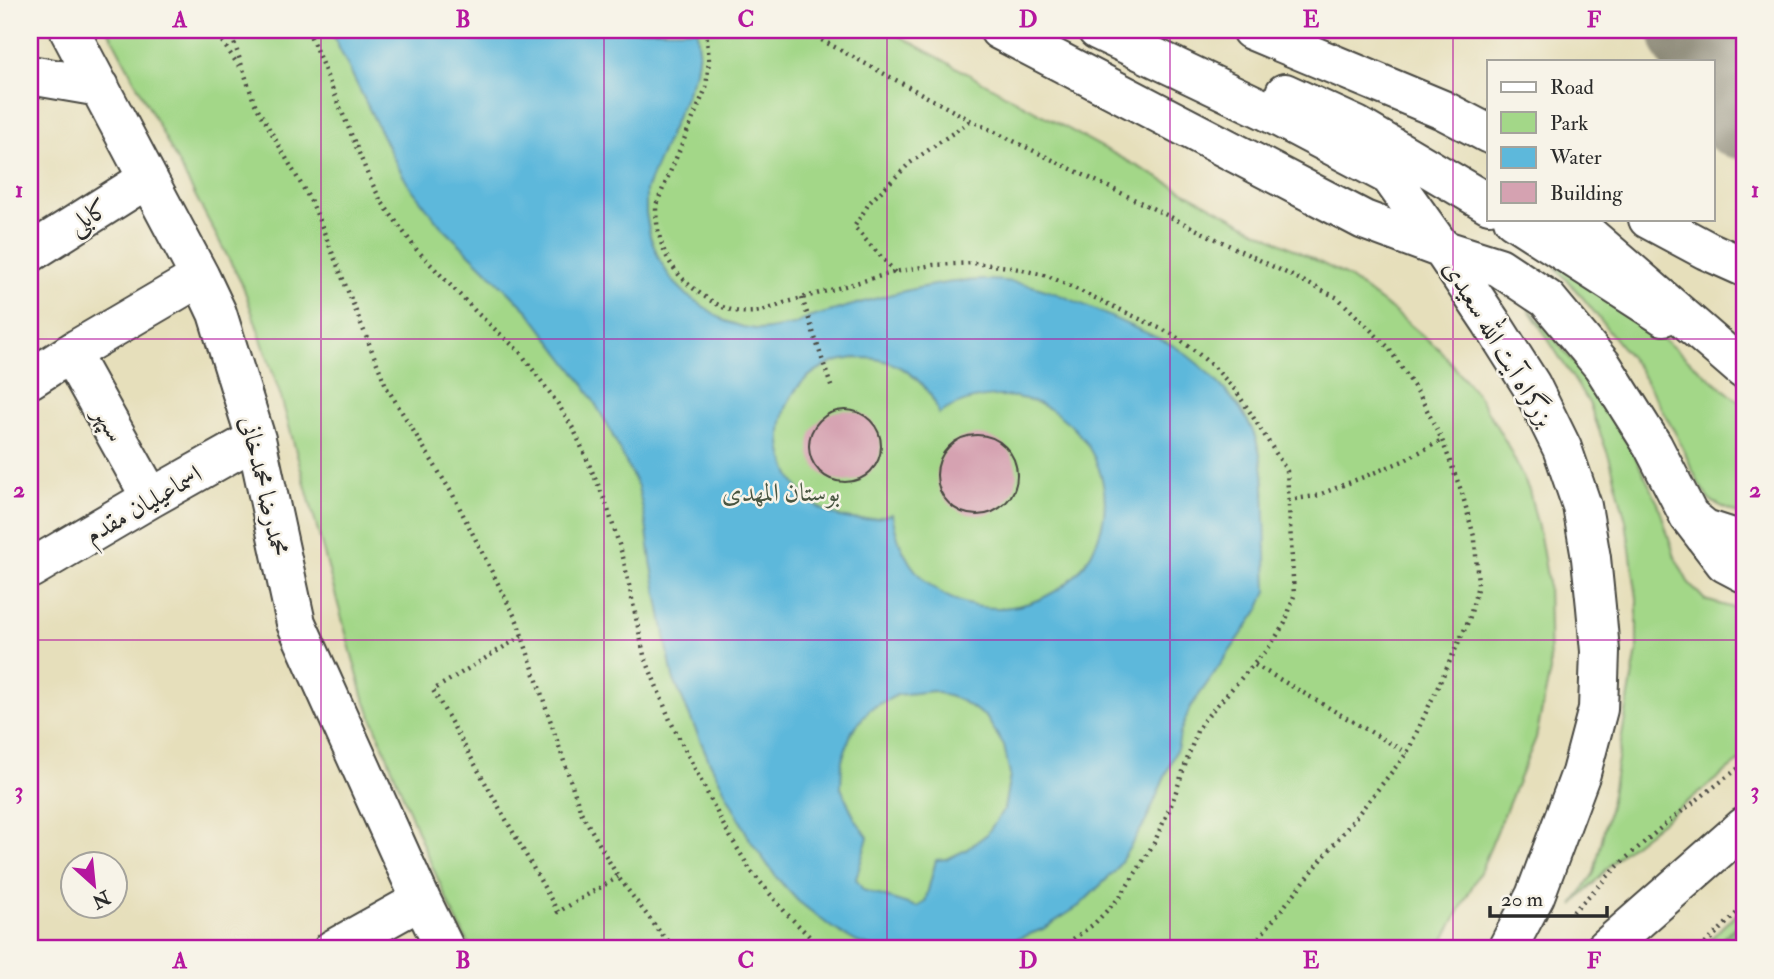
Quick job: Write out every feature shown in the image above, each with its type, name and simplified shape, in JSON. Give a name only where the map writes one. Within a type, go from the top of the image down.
[{"type":"main road","name":"محمدرضا محمدخانی","points":[[69,30],[217,313],[256,439],[296,623],[445,949]]},
{"type":"main road","name":"بزرگراه آیت الله سعیدی","points":[[999,30],[1364,220],[1442,249],[1531,385],[1562,448],[1582,506],[1594,582],[1600,651],[1598,709],[1581,773],[1535,896],[1507,949]]},
{"type":"main road","points":[[1097,30],[1265,110],[1390,176],[1442,249],[1499,267],[1547,299],[1602,365],[1653,446],[1689,516],[1726,563],[1744,573]]},
{"type":"main road","points":[[1148,30],[1357,126],[1487,203]]},
{"type":"main road","points":[[1251,30],[1443,110],[1487,133]]},
{"type":"main road","points":[[30,75],[100,87]]},
{"type":"main road","points":[[1443,110],[1487,147]]},
{"type":"main road","name":"کابلی","points":[[30,253],[147,179]]},
{"type":"main road","points":[[1515,220],[1742,367]]},
{"type":"main road","points":[[1571,220],[1742,367]]},
{"type":"main road","points":[[1650,220],[1744,267]]},
{"type":"main road","points":[[30,379],[200,277]]},
{"type":"main road","name":"سپهر","points":[[77,349],[73,356],[78,367],[151,498]]},
{"type":"main road","name":"اسماعیلیان مقدم","points":[[30,569],[256,439]]},
{"type":"main road","points":[[1689,516],[1705,529],[1733,538],[1744,537]]},
{"type":"main road","points":[[1605,949],[1744,827]]},
{"type":"main road","points":[[333,949],[421,900]]},
{"type":"path","points":[[214,30],[245,74]]},
{"type":"path","points":[[230,30],[254,102],[313,205],[387,388],[453,495],[517,621],[581,812],[618,877],[663,936],[677,949]]},
{"type":"path","points":[[309,30],[381,201],[416,249],[476,312],[520,352],[574,430],[606,503],[623,557],[643,655],[670,720],[751,871],[786,913],[825,949]]},
{"type":"path","points":[[706,30],[709,60],[706,88],[656,205],[659,239],[666,256],[690,286],[720,307],[733,311],[758,312],[895,272],[933,265],[972,263],[1010,267],[1048,276],[1172,334],[1195,351],[1235,390],[1287,471],[1294,596],[1284,622],[1255,665],[1197,731],[1154,843],[1120,897],[1094,924],[1059,949]]},
{"type":"path","points":[[803,30],[970,120],[1338,298],[1388,347],[1419,394],[1442,440],[1462,493],[1475,540],[1478,585],[1469,620],[1407,754],[1250,949]]},
{"type":"path","points":[[895,272],[854,227],[870,202],[910,163],[970,120]]},
{"type":"path","points":[[802,298],[832,389]]},
{"type":"path","points":[[1288,500],[1317,496],[1403,461],[1442,440]]},
{"type":"path","points":[[522,636],[433,690],[558,912],[618,877]]},
{"type":"path","points":[[1255,665],[1407,754]]},
{"type":"path","points":[[1571,914],[1624,860],[1664,825],[1744,764]]},
{"type":"path","points":[[1700,949],[1744,906]]},
{"type":"green space","name":"بوستان المهدی","points":[[108,30],[889,30],[1248,226],[1345,275],[1440,350],[1479,397],[1506,442],[1529,490],[1548,582],[1550,671],[1536,738],[1481,870],[1439,949],[471,949],[422,843],[363,695],[281,397],[243,286]]},
{"type":"green space","points":[[1556,268],[1567,269],[1669,344],[1744,406],[1744,514],[1735,513],[1709,500],[1639,369]]},
{"type":"green space","points":[[1526,305],[1596,389],[1633,452],[1658,503],[1675,557],[1688,582],[1705,600],[1744,611],[1744,757],[1621,854],[1573,905],[1594,873],[1610,805],[1637,650],[1637,598],[1626,521],[1610,460],[1589,403]]},
{"type":"green space","points":[[1744,906],[1744,949],[1700,949]]},
{"type":"green space","points":[[1744,918],[1744,949],[1712,949]]},
{"type":"water","points":[[330,30],[697,30],[699,50],[696,71],[646,190],[650,236],[659,259],[671,279],[688,296],[725,321],[762,330],[794,325],[808,318],[873,299],[939,284],[984,280],[1021,283],[1073,300],[1164,341],[1188,356],[1221,386],[1248,422],[1260,455],[1264,485],[1267,591],[1260,608],[1190,708],[1178,746],[1146,821],[1115,871],[1079,906],[1043,929],[991,949],[890,949],[857,942],[831,927],[798,901],[777,878],[750,840],[708,758],[673,678],[638,487],[607,424],[583,383],[528,311],[440,225],[408,184]],"holes":[[[854,358],[887,362],[907,371],[930,394],[939,414],[979,398],[1008,396],[1023,398],[1050,409],[1076,430],[1099,468],[1105,498],[1099,534],[1092,552],[1076,575],[1055,592],[1030,603],[1004,608],[977,606],[952,599],[929,584],[910,563],[898,539],[892,514],[855,519],[824,511],[801,492],[786,466],[781,437],[786,408],[803,382],[832,363]],[[933,691],[960,700],[986,717],[1004,746],[1010,775],[1004,809],[987,834],[966,850],[947,859],[936,860],[925,902],[917,907],[863,890],[856,879],[868,837],[855,819],[841,788],[842,760],[852,731],[870,709],[897,695]]]},
{"type":"building","points":[[845,410],[865,416],[875,426],[881,446],[875,466],[865,476],[845,482],[825,476],[815,466],[809,446],[815,426],[825,416]]},
{"type":"building","points":[[977,435],[992,438],[1005,447],[1014,460],[1017,475],[1014,490],[1005,503],[992,512],[977,515],[962,512],[949,503],[940,490],[937,475],[940,460],[949,447],[962,438]]},
{"type":"taxiway","points":[[1701,30],[1744,107]]}]
